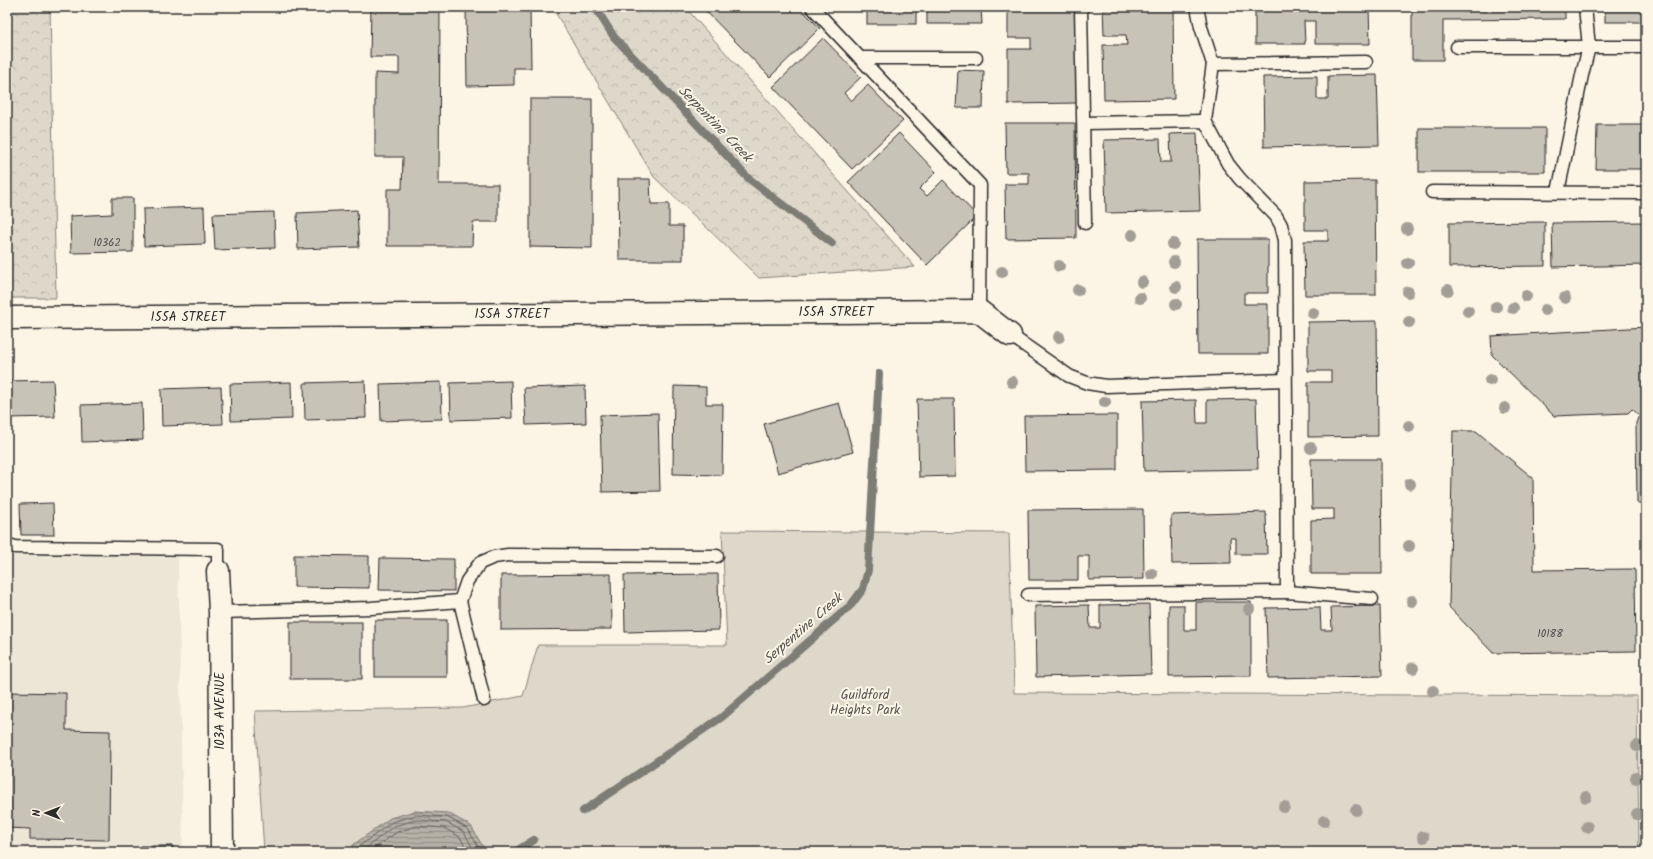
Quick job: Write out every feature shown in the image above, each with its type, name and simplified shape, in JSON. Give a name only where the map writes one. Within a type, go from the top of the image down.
[{"type":"street","name":"155A STREET","points":[[7,318],[979,311]]},
{"type":"street","points":[[979,311],[1010,335]]},
{"type":"street","name":"103A AVENUE","points":[[218,571],[220,612],[222,852]]},
{"type":"lane","points":[[812,7],[980,185],[979,311]]},
{"type":"lane","points":[[824,7],[824,19]]},
{"type":"lane","points":[[1081,7],[1085,223]]},
{"type":"lane","points":[[1197,7],[1201,27],[1213,64],[1205,120],[1228,164],[1240,179],[1276,216],[1281,225],[1285,240],[1287,592]]},
{"type":"lane","points":[[1558,192],[1589,46],[1585,7]]},
{"type":"lane","points":[[1456,47],[1646,47]]},
{"type":"lane","points":[[860,58],[976,58]]},
{"type":"lane","points":[[1213,64],[1366,62]]},
{"type":"lane","points":[[1084,123],[1205,120]]},
{"type":"lane","points":[[1432,192],[1646,193]]},
{"type":"lane","points":[[1010,335],[1069,376],[1087,383],[1106,386],[1285,380]]},
{"type":"lane","points":[[7,544],[15,547],[218,549],[218,571]]},
{"type":"lane","points":[[484,700],[460,601],[467,581],[480,563],[494,557],[508,555],[717,556]]},
{"type":"lane","points":[[1028,595],[1287,592],[1372,599]]},
{"type":"lane","points":[[220,612],[371,608],[460,601]]},
{"type":"shaded area","points":[[178,552],[183,852],[7,852],[7,555]]},
{"type":"green space","points":[[7,7],[50,7],[56,298],[7,298]]},
{"type":"green space","points":[[552,7],[685,7],[915,267],[759,278],[654,177]]},
{"type":"green space","name":"Guildford Heights Park","points":[[722,531],[1009,533],[1014,693],[1637,696],[1639,852],[264,852],[255,711],[463,708],[523,696],[538,645],[727,645]]},
{"type":"water","points":[[415,811],[448,813],[471,826],[486,852],[351,852],[353,845],[390,818]]},
{"type":"building","points":[[371,7],[440,7],[439,184],[498,184],[498,222],[473,222],[472,246],[387,246],[387,189],[402,189],[403,157],[375,157],[375,73],[399,74],[399,57],[370,57]]},
{"type":"building","points":[[466,7],[530,7],[531,68],[514,68],[514,85],[467,86]]},
{"type":"building","points":[[702,7],[767,7],[769,9],[770,7],[799,7],[820,28],[770,77]]},
{"type":"building","points":[[867,7],[916,7],[916,24],[867,24]]},
{"type":"building","points":[[927,7],[981,7],[982,24],[927,24]]},
{"type":"building","points":[[1008,7],[1078,7],[1079,103],[1008,104],[1008,49],[1031,49],[1031,38],[1008,38]]},
{"type":"building","points":[[1103,7],[1173,7],[1174,99],[1104,100],[1103,45],[1127,45],[1126,35],[1104,35]]},
{"type":"building","points":[[1255,7],[1369,7],[1370,44],[1315,44],[1315,21],[1304,21],[1305,44],[1255,44]]},
{"type":"building","points":[[1412,7],[1565,7],[1565,19],[1443,20],[1443,60],[1412,60]]},
{"type":"building","points":[[1605,7],[1646,7],[1646,22],[1605,22]]},
{"type":"building","points":[[823,38],[861,77],[844,93],[851,101],[868,85],[903,121],[852,169],[773,87]]},
{"type":"building","points":[[958,70],[984,71],[983,108],[956,108]]},
{"type":"building","points":[[1377,75],[1379,145],[1264,147],[1263,77],[1317,76],[1317,99],[1328,99],[1328,76]]},
{"type":"building","points":[[530,99],[592,99],[592,248],[530,247]]},
{"type":"building","points":[[1005,123],[1075,123],[1076,238],[1006,239],[1005,184],[1029,184],[1029,173],[1006,173]]},
{"type":"building","points":[[1597,125],[1646,125],[1646,169],[1596,169]]},
{"type":"building","points":[[1419,128],[1545,128],[1545,172],[1419,172]]},
{"type":"building","points":[[899,133],[936,172],[919,189],[927,196],[943,180],[977,216],[927,265],[848,182]]},
{"type":"building","points":[[1197,133],[1200,211],[1106,213],[1104,140],[1160,139],[1161,162],[1171,162],[1170,134]]},
{"type":"building","points":[[618,179],[650,179],[651,204],[669,204],[669,226],[683,226],[683,260],[619,260]]},
{"type":"building","points":[[1375,180],[1376,295],[1305,295],[1304,241],[1328,241],[1328,230],[1305,230],[1305,181]]},
{"type":"building","points":[[112,198],[133,198],[133,252],[71,253],[70,216],[112,214]]},
{"type":"building","points":[[204,207],[205,244],[144,246],[143,209]]},
{"type":"building","points":[[357,210],[359,247],[298,249],[297,213]]},
{"type":"building","points":[[274,212],[275,248],[215,250],[213,214]]},
{"type":"building","points":[[1545,222],[1545,266],[1449,267],[1449,223]]},
{"type":"building","points":[[1646,222],[1646,265],[1553,267],[1552,223]]},
{"type":"building","points":[[1197,239],[1268,239],[1268,293],[1244,293],[1244,304],[1268,304],[1268,354],[1198,354]]},
{"type":"building","points":[[1377,321],[1378,436],[1308,437],[1308,382],[1331,382],[1331,371],[1308,371],[1308,322]]},
{"type":"building","points":[[1646,327],[1646,503],[1637,503],[1636,423],[1639,415],[1632,409],[1628,413],[1554,416],[1492,355],[1491,336]]},
{"type":"building","points":[[53,380],[55,417],[7,418],[7,381]]},
{"type":"building","points":[[365,381],[366,418],[305,420],[304,383]]},
{"type":"building","points":[[511,381],[512,418],[451,420],[450,383]]},
{"type":"building","points":[[291,382],[292,419],[231,421],[230,384]]},
{"type":"building","points":[[441,382],[442,419],[381,421],[380,384]]},
{"type":"building","points":[[585,386],[586,423],[526,425],[524,388]]},
{"type":"building","points":[[674,386],[706,387],[706,404],[723,404],[722,475],[673,474]]},
{"type":"building","points":[[221,387],[223,424],[162,426],[161,389]]},
{"type":"building","points":[[917,399],[954,399],[955,476],[919,477]]},
{"type":"building","points":[[1256,399],[1258,469],[1144,471],[1142,401],[1196,400],[1197,423],[1207,423],[1207,400]]},
{"type":"building","points":[[142,403],[143,440],[82,442],[81,405]]},
{"type":"building","points":[[839,403],[853,452],[778,473],[764,424]]},
{"type":"building","points":[[658,413],[660,491],[602,492],[600,415]]},
{"type":"building","points":[[1117,415],[1117,470],[1025,471],[1024,416]]},
{"type":"building","points":[[1453,431],[1476,431],[1533,478],[1534,570],[1635,569],[1636,651],[1493,653],[1449,607]]},
{"type":"building","points":[[1311,459],[1381,459],[1382,574],[1311,574],[1311,520],[1334,519],[1334,509],[1312,509]]},
{"type":"building","points":[[53,503],[54,535],[21,535],[20,504]]},
{"type":"building","points":[[1143,509],[1144,579],[1089,580],[1089,556],[1078,556],[1078,580],[1029,580],[1028,510]]},
{"type":"building","points":[[1266,512],[1267,554],[1236,554],[1236,538],[1230,538],[1231,563],[1172,564],[1171,515]]},
{"type":"building","points":[[294,555],[369,556],[369,588],[294,587]]},
{"type":"building","points":[[380,558],[454,559],[454,591],[379,590]]},
{"type":"building","points":[[611,574],[612,629],[501,630],[501,575]]},
{"type":"building","points":[[718,574],[719,630],[625,632],[624,575]]},
{"type":"building","points":[[1196,602],[1251,602],[1251,676],[1169,677],[1169,605],[1184,605],[1184,630],[1196,630]]},
{"type":"building","points":[[1149,604],[1151,674],[1036,677],[1035,606],[1089,605],[1090,628],[1100,628],[1100,605]]},
{"type":"building","points":[[1380,606],[1382,676],[1268,678],[1266,608],[1320,607],[1321,630],[1332,630],[1331,607]]},
{"type":"building","points":[[375,620],[447,620],[447,677],[375,677]]},
{"type":"building","points":[[290,622],[362,622],[362,679],[290,679]]},
{"type":"building","points":[[7,692],[66,693],[66,730],[110,731],[109,840],[30,839],[30,829],[7,828]]},
{"type":"building","points":[[141,846],[173,846],[172,852],[141,852]]},
{"type":"waterway","name":"Serpentine Creek","points":[[595,7],[614,37],[748,178],[832,243]]},
{"type":"waterway","name":"Serpentine Creek","points":[[583,811],[722,717],[851,605],[863,589],[868,570],[879,374]]},
{"type":"waterway","name":"Serpentine Creek","points":[[515,852],[534,840]]}]
